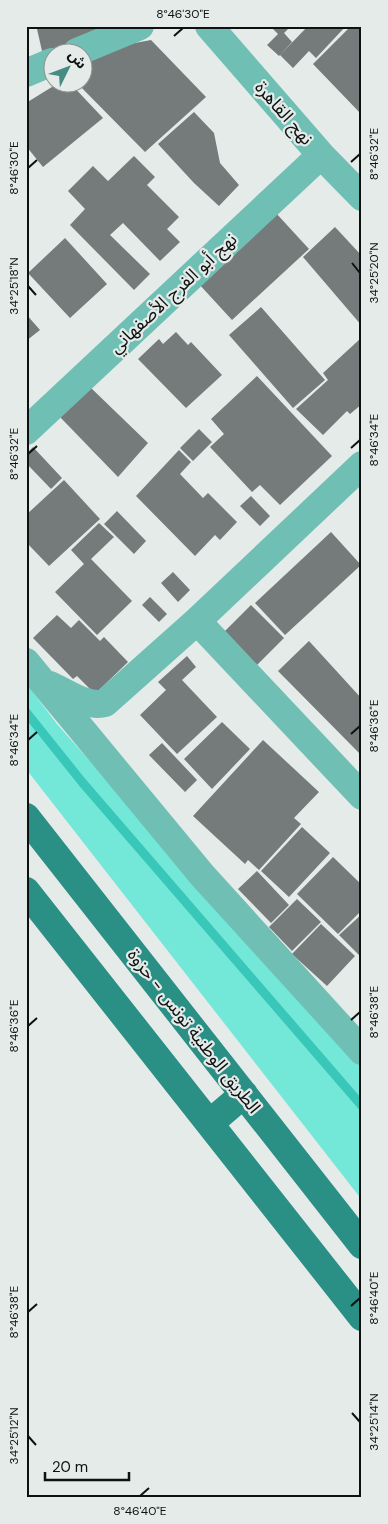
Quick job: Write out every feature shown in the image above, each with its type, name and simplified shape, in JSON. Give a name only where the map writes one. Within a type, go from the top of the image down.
[{"type":"main road","name":"الطريق الوطنية تونس - حزوة","points":[[26,817],[362,1245]]},
{"type":"main road","points":[[26,891],[362,1317]]},
{"type":"main road","points":[[210,1123],[244,1094]]},
{"type":"street","points":[[92,46],[140,26]]},
{"type":"street","name":"نهج القاهرة","points":[[209,26],[321,155],[362,197]]},
{"type":"street","points":[[26,73],[42,66]]},
{"type":"street","name":"نهج أبو الفرج الأصفهاني","points":[[26,431],[321,155]]},
{"type":"street","points":[[34,672],[89,703],[97,705],[105,703],[197,621],[362,465]]},
{"type":"street","points":[[197,621],[362,796]]},
{"type":"street","points":[[34,672],[202,875],[362,1051]]},
{"type":"shaded area","points":[[26,683],[57,724],[362,1067],[362,1200],[26,769]]},
{"type":"building","points":[[47,26],[59,26],[59,28],[65,26],[136,27],[77,42],[42,42],[42,51],[37,29]]},
{"type":"building","points":[[270,26],[291,26],[284,33],[292,42],[279,56],[267,45],[278,34]]},
{"type":"building","points":[[308,26],[346,26],[316,58],[309,51],[293,68],[280,55]]},
{"type":"building","points":[[351,26],[362,26],[362,115],[313,64]]},
{"type":"building","points":[[151,40],[206,97],[145,152],[86,92],[92,92],[92,51]]},
{"type":"building","points":[[44,92],[78,92],[103,118],[43,167],[26,146],[26,103]]},
{"type":"building","points":[[194,112],[214,133],[220,163],[239,185],[219,206],[194,183],[158,144]]},
{"type":"building","points":[[134,156],[155,177],[147,185],[179,217],[167,229],[180,242],[160,261],[123,223],[110,235],[150,274],[134,290],[70,225],[85,209],[68,191],[93,166],[108,181]]},
{"type":"building","points":[[275,212],[309,249],[232,320],[198,283]]},
{"type":"building","points":[[335,227],[362,256],[362,326],[303,257]]},
{"type":"building","points":[[65,238],[107,284],[70,318],[28,273]]},
{"type":"building","points":[[261,307],[325,380],[293,408],[229,335]]},
{"type":"building","points":[[26,314],[40,330],[26,341]]},
{"type":"building","points":[[176,332],[188,345],[191,342],[222,375],[186,408],[138,359],[159,339],[163,344]]},
{"type":"building","points":[[360,339],[362,340],[362,404],[350,414],[347,411],[323,435],[296,409],[328,380],[323,373]]},
{"type":"building","points":[[257,376],[332,456],[280,505],[260,485],[252,492],[210,447],[224,434],[211,419]]},
{"type":"building","points":[[90,387],[148,443],[118,477],[60,417]]},
{"type":"building","points":[[199,429],[212,442],[193,461],[180,448]]},
{"type":"building","points":[[33,447],[62,478],[51,489],[26,463],[26,454]]},
{"type":"building","points":[[179,450],[191,462],[180,474],[203,498],[208,493],[237,522],[220,540],[215,535],[195,556],[136,496]]},
{"type":"building","points":[[64,480],[100,519],[49,566],[26,542],[26,515]]},
{"type":"building","points":[[251,496],[270,516],[260,526],[240,506]]},
{"type":"building","points":[[117,511],[146,541],[134,554],[104,524]]},
{"type":"building","points":[[99,523],[114,537],[91,559],[132,601],[97,635],[55,592],[84,564],[71,550]]},
{"type":"building","points":[[331,532],[361,565],[285,635],[255,603]]},
{"type":"building","points":[[173,572],[190,590],[178,602],[161,583]]},
{"type":"building","points":[[150,597],[167,614],[159,622],[142,605]]},
{"type":"building","points":[[251,605],[284,638],[252,670],[219,637]]},
{"type":"building","points":[[57,615],[71,628],[79,620],[100,641],[104,637],[128,662],[95,694],[77,676],[73,679],[33,638]]},
{"type":"building","points":[[309,641],[362,699],[362,756],[278,671]]},
{"type":"building","points":[[187,656],[196,667],[182,680],[217,717],[177,754],[140,715],[166,690],[158,682]]},
{"type":"building","points":[[222,722],[250,749],[212,789],[184,759]]},
{"type":"building","points":[[263,740],[319,792],[294,818],[301,824],[259,870],[248,860],[245,864],[193,816]]},
{"type":"building","points":[[162,743],[197,780],[185,792],[149,755]]},
{"type":"building","points":[[302,827],[330,853],[289,897],[261,871]]},
{"type":"building","points":[[333,857],[362,885],[362,910],[338,934],[297,894]]},
{"type":"building","points":[[257,871],[289,905],[271,923],[238,889]]},
{"type":"building","points":[[297,899],[321,922],[292,951],[269,927]]},
{"type":"building","points":[[362,914],[362,958],[339,935]]},
{"type":"building","points":[[321,924],[355,956],[327,986],[292,954]]},
{"type":"waterway","points":[[26,712],[82,782],[362,1106]]}]
